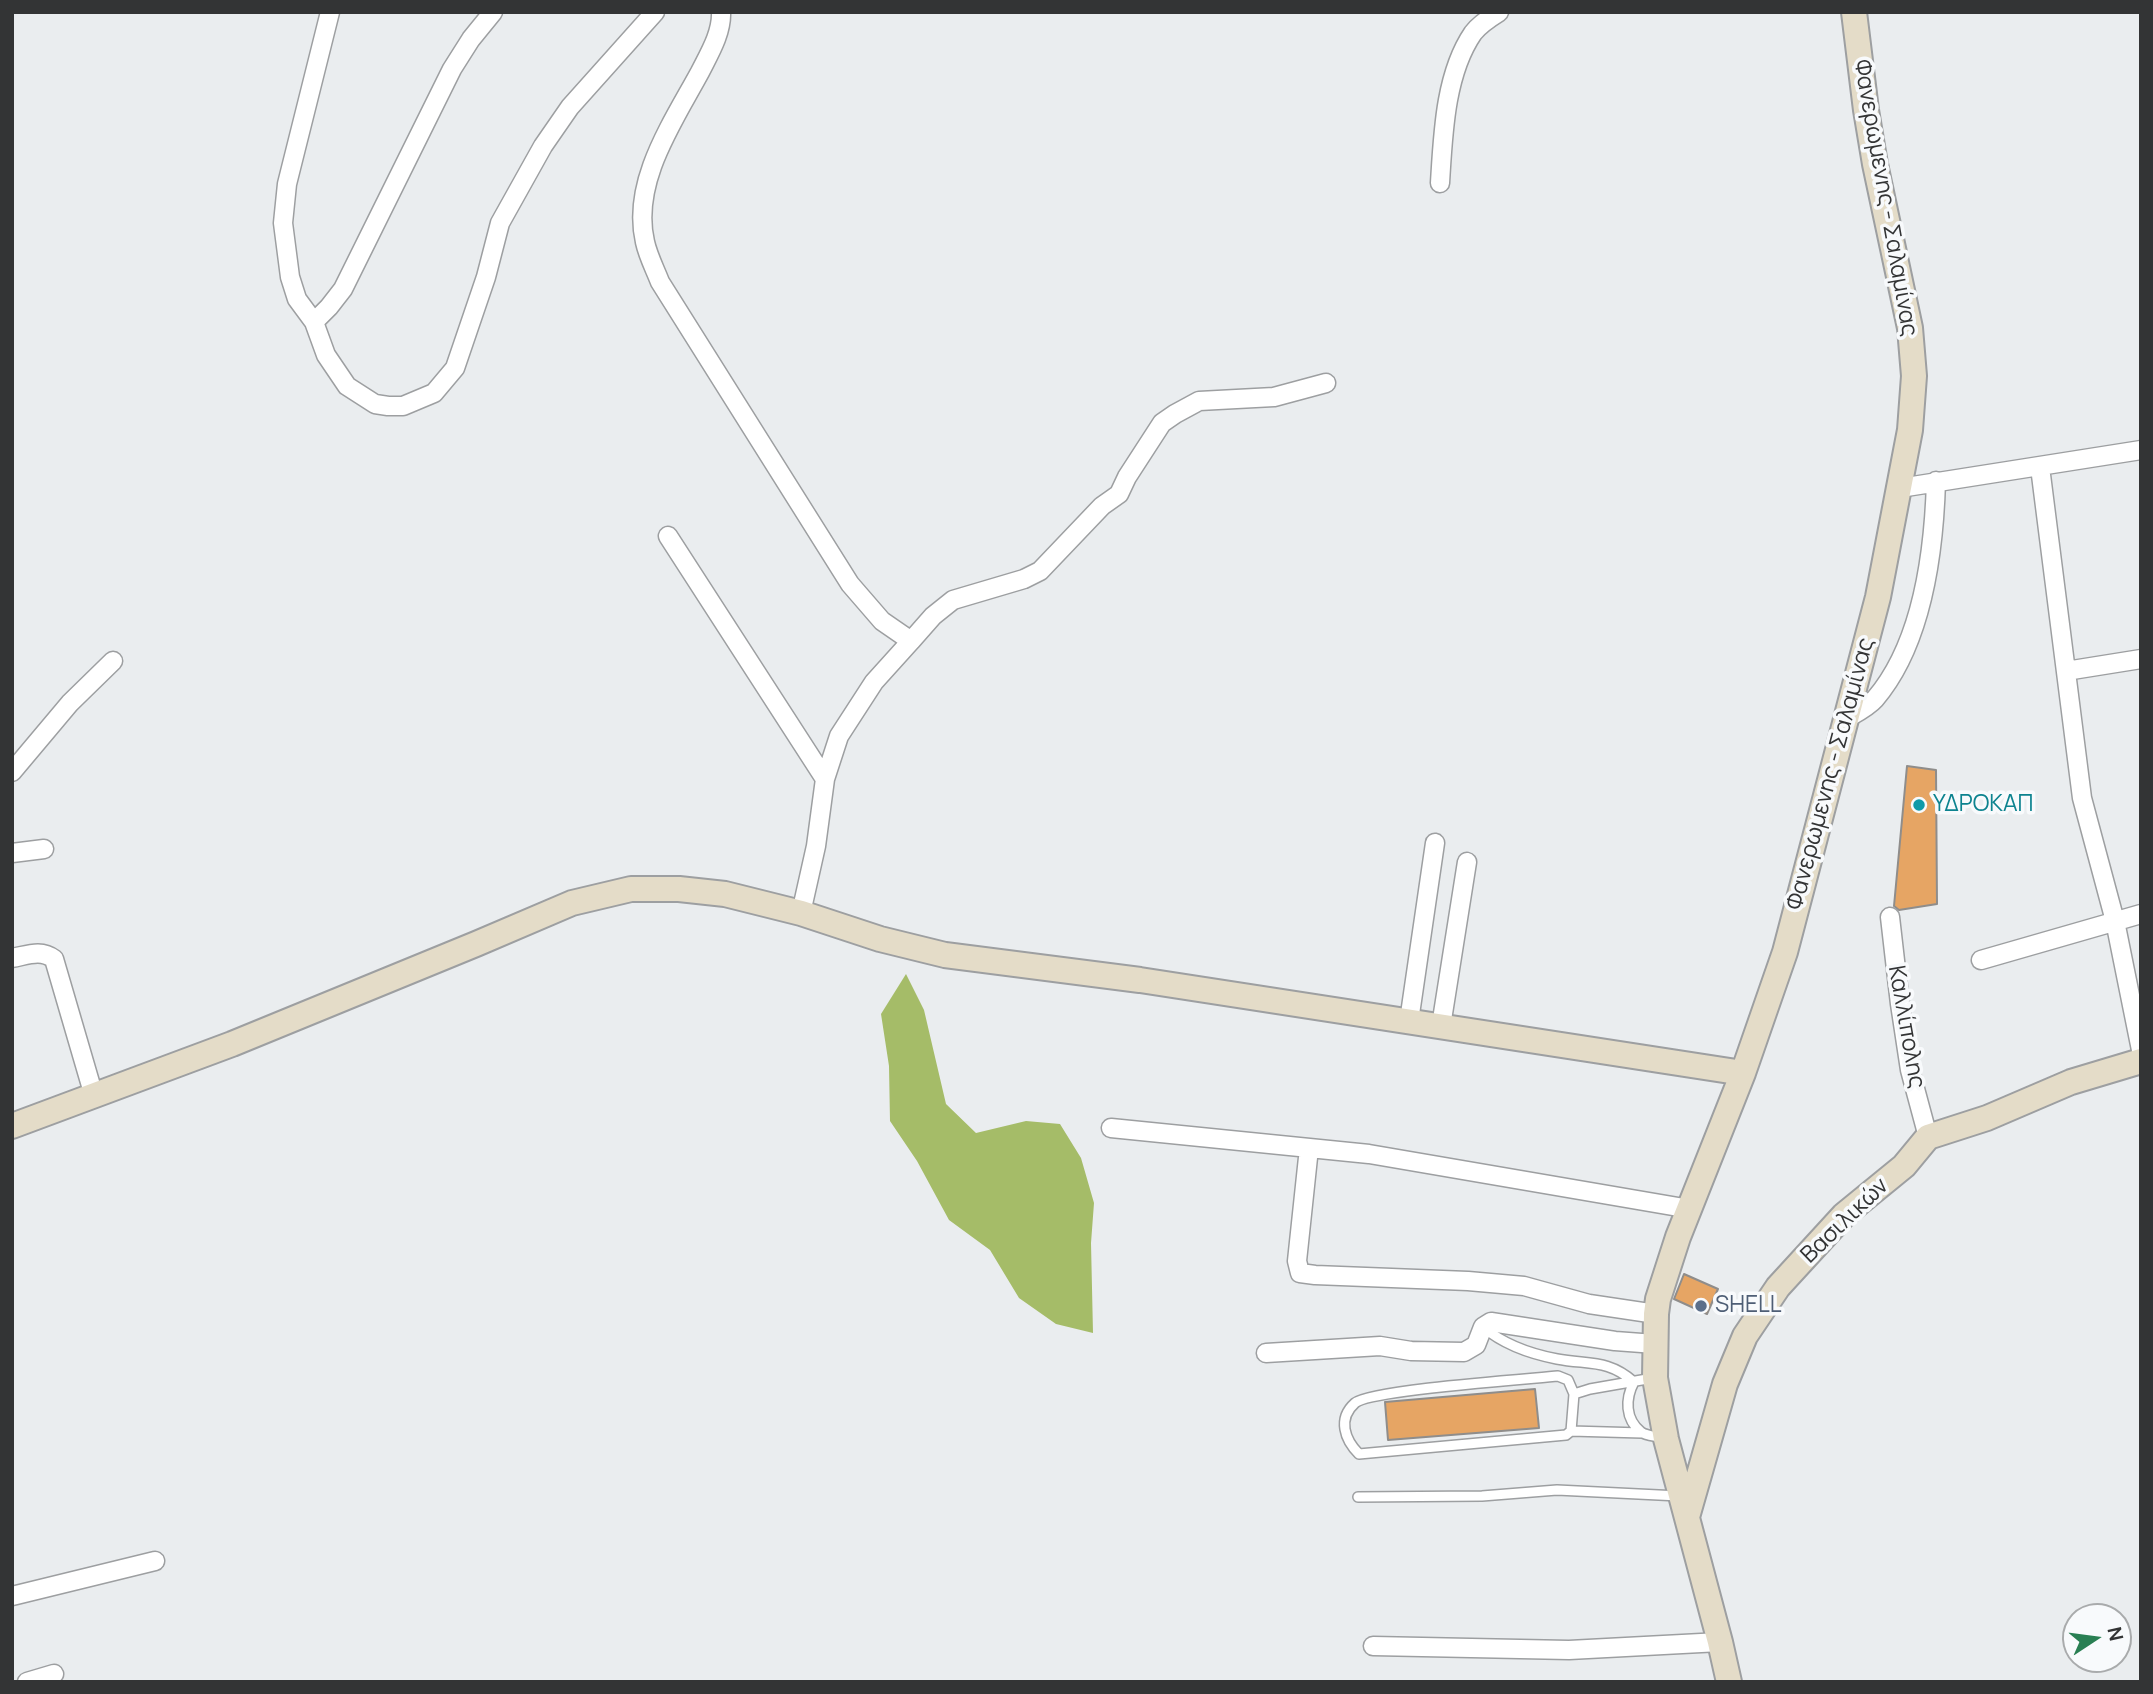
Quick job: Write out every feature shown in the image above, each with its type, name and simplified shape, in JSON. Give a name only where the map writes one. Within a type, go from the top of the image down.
[{"type":"street","points":[[330,12],[286,184],[283,223],[290,277],[297,299],[314,321],[326,355],[347,386],[375,404],[403,406],[434,393],[455,368],[486,277],[500,223],[543,146],[570,107],[655,12]]},
{"type":"street","points":[[314,321],[343,289],[452,69],[493,12]]},
{"type":"street","points":[[721,12],[722,23],[710,52],[660,145],[650,174],[644,196],[642,223],[645,243],[660,282],[850,584],[882,621],[911,641]]},
{"type":"street","points":[[1440,183],[1442,144],[1457,65],[1474,31],[1499,12]]},
{"type":"street","name":"Φανερωμενης - Σαλαμίνας","points":[[1729,1682],[1684,1507],[1654,1436],[1644,1380],[1655,1344],[1658,1299],[1785,953],[1878,597],[1910,430],[1914,376],[1910,328],[1875,164],[1854,12]]},
{"type":"street","points":[[801,913],[818,836],[825,779],[839,736],[874,682],[933,616],[953,600],[1024,579],[1040,571],[1102,506],[1119,494],[1161,423],[1175,414],[1199,401],[1274,397],[1326,383]]},
{"type":"street","points":[[1900,488],[2141,450]]},
{"type":"street","points":[[2040,467],[2082,798],[2115,921],[2141,1049]]},
{"type":"street","points":[[1844,720],[1873,702],[1903,657],[1922,596],[1931,553],[1936,481]]},
{"type":"street","points":[[668,536],[825,779]]},
{"type":"street","points":[[2066,671],[2141,659]]},
{"type":"street","points":[[12,772],[70,703],[113,661]]},
{"type":"street","points":[[1409,1021],[1435,843]]},
{"type":"street","points":[[12,853],[44,849]]},
{"type":"street","points":[[1441,1026],[1467,862]]},
{"type":"street","points":[[12,1126],[232,1044],[572,902],[631,889],[679,889],[725,894],[945,955],[1154,982],[1743,1073]]},
{"type":"street","points":[[1981,960],[2141,914]]},
{"type":"street","name":"Καλλίπολης","points":[[1890,917],[1910,1070],[1928,1137]]},
{"type":"street","points":[[12,958],[38,953],[47,954],[54,959],[94,1096]]},
{"type":"street","points":[[1928,1137],[1987,1118],[2071,1082],[2141,1061]]},
{"type":"street","points":[[1111,1128],[1309,1148],[1445,1166],[1690,1209]]},
{"type":"street","name":"Βασιλικών","points":[[1684,1507],[1725,1384],[1745,1336],[1760,1310],[1844,1215],[1904,1166],[1928,1137]]},
{"type":"street","points":[[1309,1148],[1297,1261],[1300,1273],[1524,1286],[1589,1304],[1656,1314]]},
{"type":"street","points":[[1266,1353],[1380,1346],[1411,1351],[1464,1352],[1476,1345],[1483,1327],[1491,1322],[1615,1341],[1655,1344]]},
{"type":"street","points":[[12,1596],[155,1561]]},
{"type":"street","points":[[1373,1646],[1569,1650],[1720,1642]]},
{"type":"street","points":[[27,1682],[54,1674]]},
{"type":"lane","points":[[1483,1327],[1510,1344],[1556,1359],[1605,1364],[1644,1380]]},
{"type":"lane","points":[[1571,1431],[1574,1394],[1568,1380],[1558,1376],[1366,1398],[1355,1402],[1347,1414],[1344,1428],[1348,1443],[1359,1454],[1566,1435],[1571,1431],[1654,1436]]},
{"type":"lane","points":[[1574,1394],[1644,1380]]},
{"type":"lane","points":[[1358,1497],[1482,1496],[1557,1490],[1684,1507]]},
{"type":"green space","points":[[906,974],[924,1010],[946,1104],[976,1133],[1026,1121],[1060,1124],[1081,1158],[1094,1203],[1091,1243],[1093,1333],[1056,1324],[1019,1298],[990,1250],[949,1220],[917,1161],[890,1121],[889,1066],[881,1014]]},
{"type":"building","name":"ΥΔΡΟΚΑΠ","points":[[1907,766],[1936,770],[1937,904],[1899,910],[1894,906]]},
{"type":"building","points":[[1684,1274],[1718,1289],[1707,1314],[1674,1299]]},
{"type":"building","points":[[1535,1389],[1539,1428],[1388,1440],[1385,1402]]},
{"type":"place","name":"ΥΔΡΟΚΑΠ","points":[[1919,805]]},
{"type":"place","name":"SHELL","points":[[1701,1306]]}]
